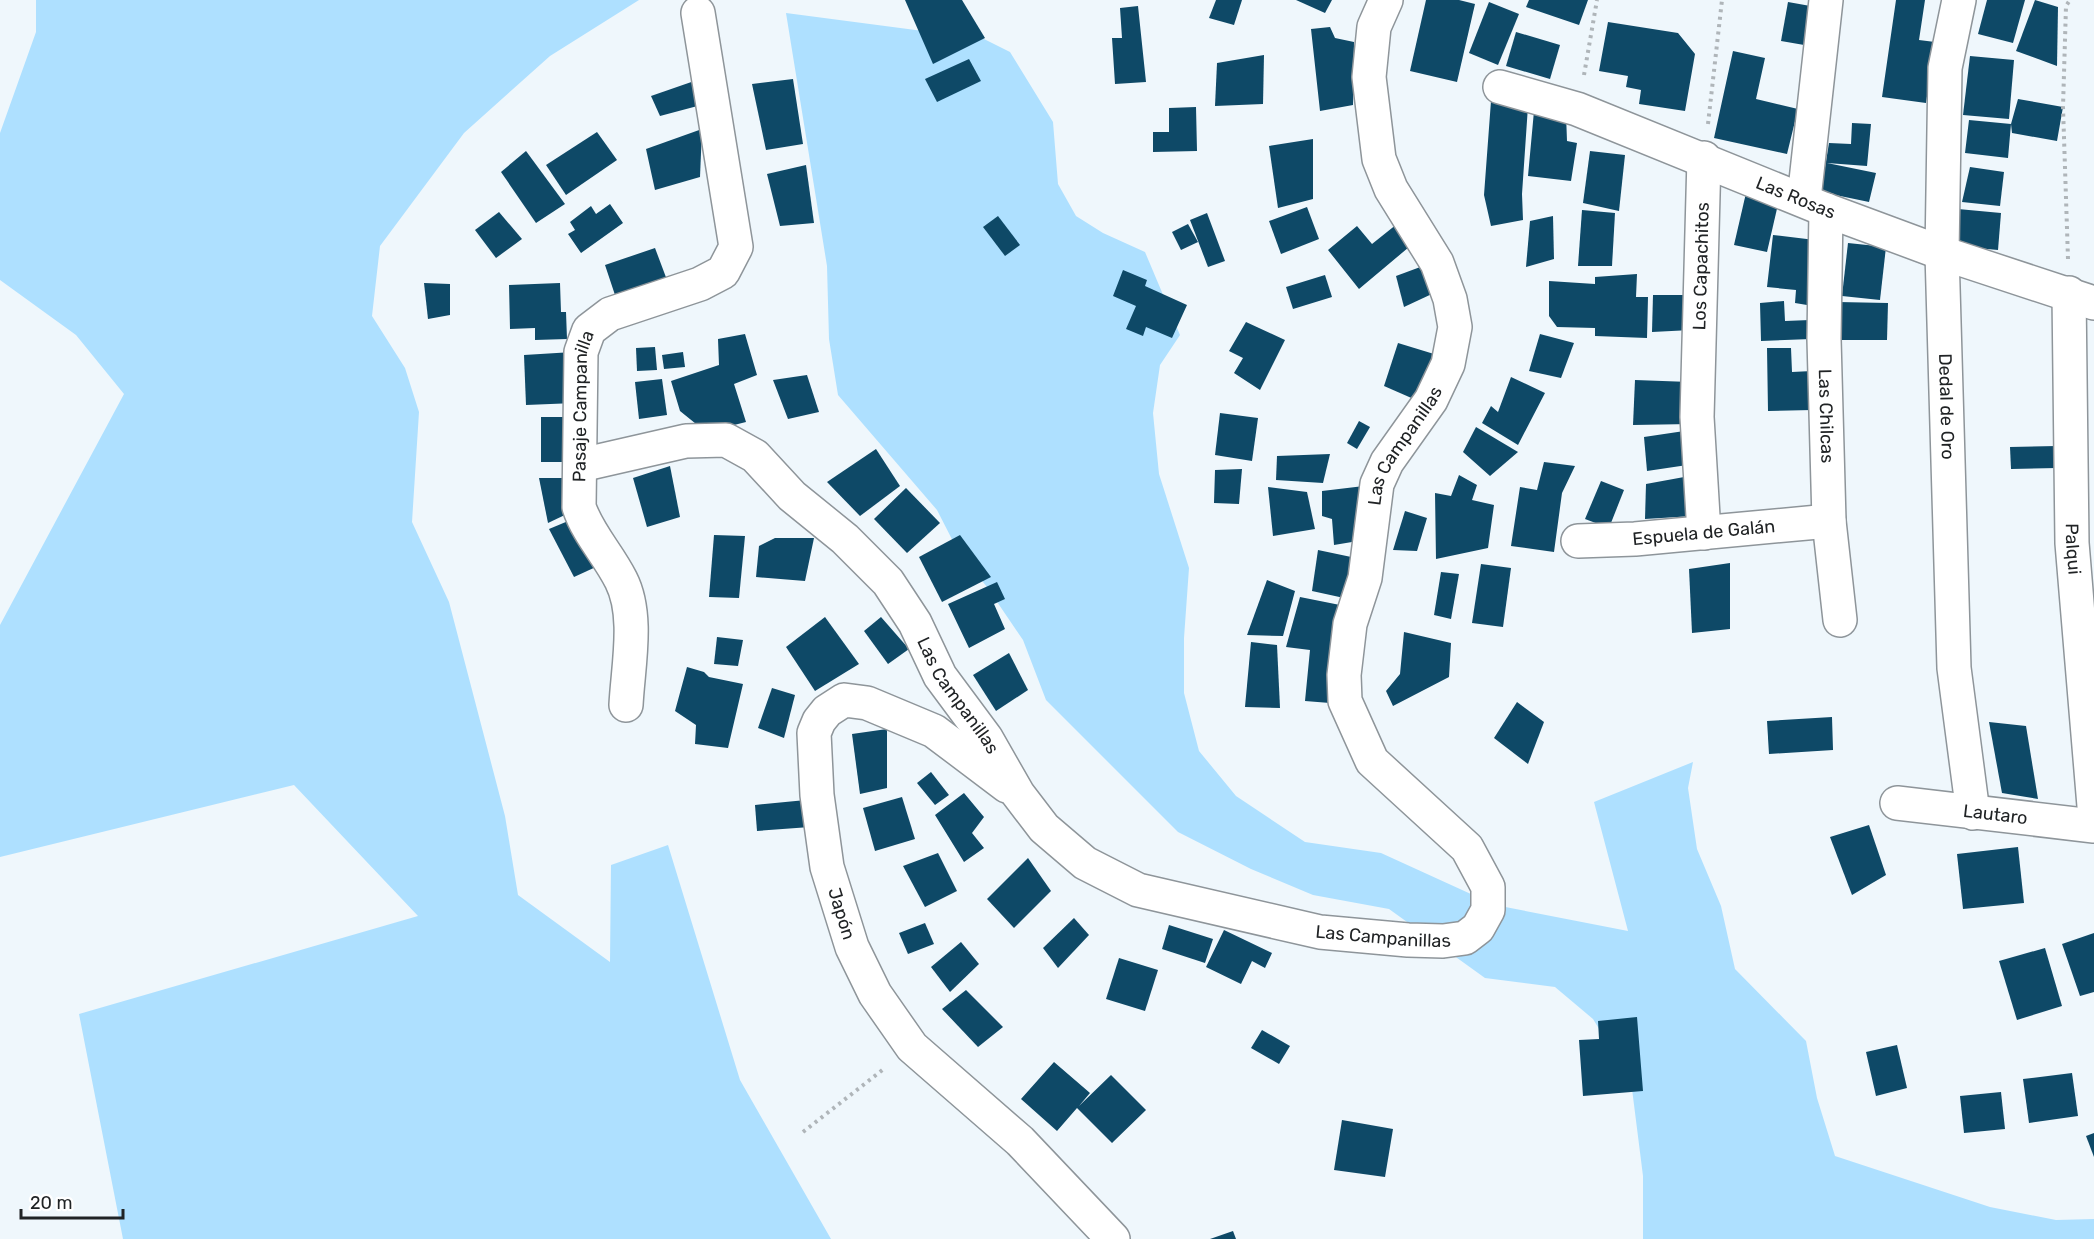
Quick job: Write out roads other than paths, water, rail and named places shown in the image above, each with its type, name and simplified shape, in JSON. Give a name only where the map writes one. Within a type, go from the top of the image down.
[{"type":"street","name":"Las Campanillas","points":[[581,465],[686,441],[726,440],[755,456],[792,496],[845,539],[888,582],[915,623],[940,676],[986,738],[1018,794],[1044,828],[1085,863],[1138,890],[1320,932],[1408,940],[1443,941],[1465,938],[1478,928],[1488,910],[1488,887],[1467,848],[1372,761],[1345,701],[1344,675],[1350,624],[1365,578],[1377,484],[1387,462],[1431,400],[1448,364],[1455,327],[1450,299],[1437,263],[1391,189],[1379,159],[1369,77],[1374,27],[1386,0]]},
{"type":"street","name":"Las Chilcas","points":[[1826,0],[1815,205],[1824,339],[1828,521],[1840,620]]},
{"type":"street","name":"Dedal de Oro","points":[[1959,0],[1945,68],[1942,253],[1954,668],[1973,813]]},
{"type":"street","name":"Pasaje Campanilla","points":[[627,705],[630,612],[622,582],[582,516],[579,507],[581,352],[589,330],[610,314],[700,284],[716,276],[723,272],[736,247],[698,13]]},
{"type":"street","name":"Las Rosas","points":[[1500,87],[1577,109],[1704,158],[1815,205],[1942,253],[2081,298]]},
{"type":"street","name":"Los Capachitos","points":[[1704,158],[1697,417],[1704,533]]},
{"type":"street","name":"Palqui","points":[[2081,298],[2072,543],[2094,806]]},
{"type":"street","name":"Espuela de Galán","points":[[1578,541],[1704,533],[1828,521]]},
{"type":"street","name":"Japón","points":[[1018,794],[934,731],[867,703],[844,700],[827,711],[819,721],[814,733],[817,795],[827,867],[852,947],[875,994],[912,1047],[1020,1141],[1113,1239]]},
{"type":"street","name":"Lautaro","points":[[1898,802],[1973,813],[2094,826]]}]
